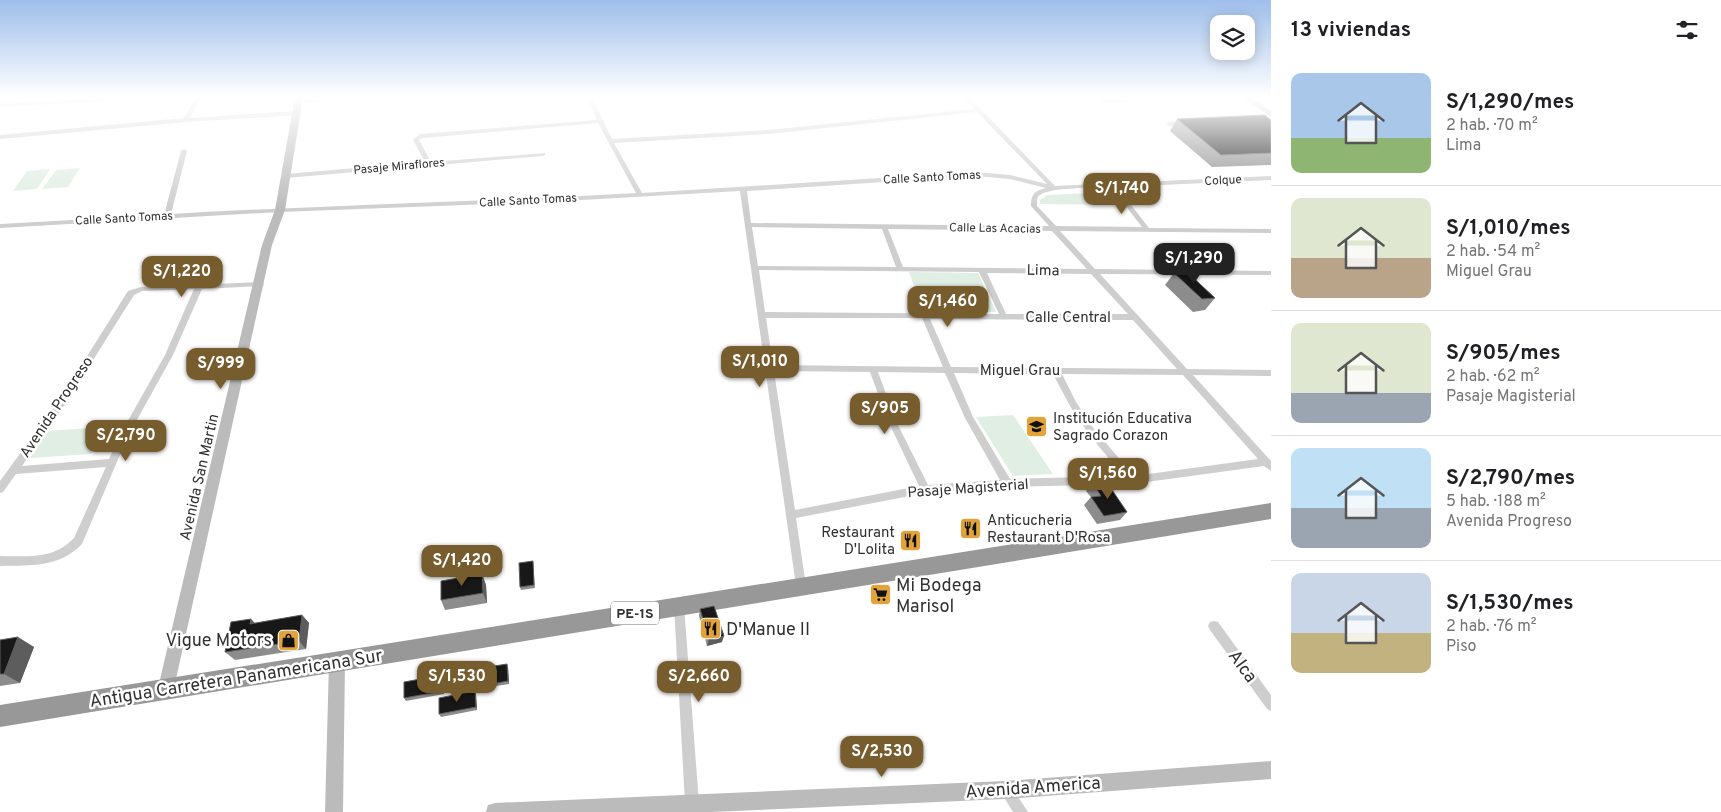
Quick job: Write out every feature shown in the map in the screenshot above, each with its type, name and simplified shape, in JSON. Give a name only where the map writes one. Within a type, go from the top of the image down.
[{"type":"highway","name":"Antigua Carretera Panamericana Sur","points":[[0,716],[1271,511]]},
{"type":"street","points":[[0,137],[23,135]]},
{"type":"street","name":"Avenida San Martin","points":[[166,688],[268,245],[280,210],[293,135]]},
{"type":"street","points":[[429,164],[416,140],[420,136],[433,135]]},
{"type":"street","points":[[607,135],[640,194]]},
{"type":"street","points":[[610,141],[717,135]]},
{"type":"street","points":[[1002,135],[1054,188]]},
{"type":"street","points":[[167,216],[184,151]]},
{"type":"street","name":"Pasaje Miraflores","points":[[286,176],[543,154]]},
{"type":"street","name":"Calle Santo Tomas","points":[[0,226],[280,210],[407,206],[812,186],[974,174],[1010,177],[1054,188]]},
{"type":"street","name":"Colque","points":[[1054,188],[1270,179]]},
{"type":"street","points":[[1113,186],[1147,229]]},
{"type":"street","points":[[743,188],[801,586]]},
{"type":"street","points":[[1054,188],[1039,192],[1034,198],[1034,206],[1269,465]]},
{"type":"street","name":"Calle Las Acacias","points":[[748,225],[1271,231]]},
{"type":"street","points":[[884,226],[900,269]]},
{"type":"street","name":"Lima","points":[[754,268],[1271,273]]},
{"type":"street","points":[[982,270],[1004,317]]},
{"type":"street","points":[[0,561],[54,558],[74,547],[78,542],[124,436],[169,355],[199,287],[260,284]]},
{"type":"street","name":"Avenida Progreso","points":[[0,489],[65,398],[131,293],[141,289],[199,287]]},
{"type":"street","name":"Calle Central","points":[[761,315],[1135,317]]},
{"type":"street","points":[[925,316],[969,418],[1007,483]]},
{"type":"street","name":"Miguel Grau","points":[[769,368],[1271,373]]},
{"type":"street","points":[[873,369],[892,420],[925,489]]},
{"type":"street","points":[[1056,370],[1073,404],[1091,431],[1132,480]]},
{"type":"street","points":[[14,470],[113,463]]},
{"type":"street","name":"Pasaje Magisterial","points":[[792,515],[925,489],[1007,483],[1132,480],[1269,465]]},
{"type":"street","points":[[679,606],[692,803]]},
{"type":"street","name":"Alca","points":[[1214,626],[1271,705]]},
{"type":"street","points":[[334,812],[338,662]]},
{"type":"street","name":"Avenida America","points":[[495,812],[1005,790],[1271,770]]},
{"type":"street","points":[[1005,790],[1021,812]]},
{"type":"shaded area","points":[[80,168],[68,187],[42,189],[56,170]]},
{"type":"shaded area","points":[[50,169],[37,189],[13,191],[27,171]]},
{"type":"shaded area","points":[[1112,192],[1121,205],[1040,204],[1040,200],[1047,195]]},
{"type":"shaded area","points":[[909,272],[978,273],[996,312],[924,312]]},
{"type":"shaded area","points":[[1013,415],[1053,474],[1013,476],[976,417]]},
{"type":"shaded area","points":[[105,427],[91,454],[30,458],[47,431]]},
{"type":"building","points":[[1196,135],[1271,135],[1271,153],[1221,155]]},
{"type":"building","points":[[1186,271],[1215,298],[1202,299],[1174,273]]},
{"type":"building","points":[[1106,481],[1127,512],[1104,516],[1091,497],[1101,496],[1093,483]]},
{"type":"building","points":[[533,561],[534,585],[520,587],[519,563]]},
{"type":"building","points":[[482,574],[483,593],[441,600],[441,581]]},
{"type":"building","name":"D'Manue II","points":[[714,606],[724,636],[709,639],[700,609]]},
{"type":"building","points":[[302,615],[299,641],[225,652],[231,622],[251,619],[250,624]]},
{"type":"building","points":[[18,637],[4,674],[0,674],[0,640]]},
{"type":"building","points":[[507,664],[508,681],[469,688],[469,670]]},
{"type":"building","points":[[443,675],[443,691],[404,698],[404,682]]},
{"type":"building","points":[[475,691],[476,707],[439,714],[439,698]]},
{"type":"place","name":"Institución Educativa Sagrado Corazon","points":[[1037,427]]},
{"type":"place","name":"Anticucheria Restaurant D'Rosa","points":[[971,529]]},
{"type":"place","name":"Restaurant D'Lolita","points":[[911,541]]},
{"type":"place","name":"Mi Bodega Marisol","points":[[880,595]]},
{"type":"place","name":"D'Manue II","points":[[710,629]]},
{"type":"place","name":"Vigue Motors","points":[[288,640]]}]
